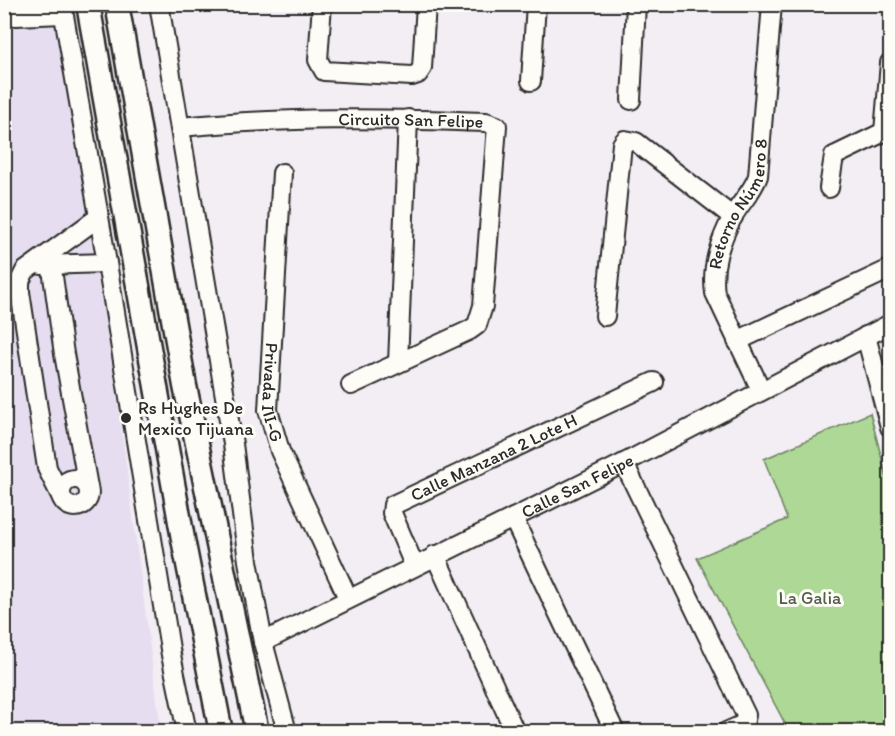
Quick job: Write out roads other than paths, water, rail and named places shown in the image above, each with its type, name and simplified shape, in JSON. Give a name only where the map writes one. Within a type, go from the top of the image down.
[{"type":"main road","points":[[88,4],[183,539],[221,732]]},
{"type":"main road","points":[[117,4],[185,386],[257,732]]},
{"type":"street","points":[[159,4],[233,444],[248,561],[263,642],[287,732]]},
{"type":"street","points":[[322,4],[318,60],[324,71],[412,76],[418,74],[422,68],[426,4]]},
{"type":"street","points":[[531,81],[536,4]]},
{"type":"street","points":[[631,100],[636,4]]},
{"type":"street","name":"Retorno Número 8","points":[[761,390],[715,294],[712,276],[714,261],[733,217],[755,185],[758,176],[772,4]]},
{"type":"street","points":[[4,14],[16,16],[63,9],[171,655],[187,732]]},
{"type":"street","points":[[829,188],[834,156],[887,131],[891,63]]},
{"type":"street","points":[[351,385],[398,363],[408,119]]},
{"type":"street","name":"Circuito San Felipe","points":[[180,127],[248,120],[408,119],[486,122],[496,126],[498,133],[481,317],[477,325],[457,339],[398,363]]},
{"type":"street","points":[[605,316],[622,144],[625,140],[636,142],[733,217]]},
{"type":"street","name":"Privada III-G","points":[[282,173],[268,410],[280,451],[348,598]]},
{"type":"street","points":[[46,262],[88,487],[89,498],[81,506],[70,506],[62,498],[46,468],[20,292],[22,275],[46,262],[99,217]]},
{"type":"street","points":[[46,262],[107,263]]},
{"type":"street","points":[[737,341],[891,269]]},
{"type":"street","name":"Calle San Felipe","points":[[263,642],[624,463],[891,324]]},
{"type":"street","points":[[866,336],[891,427]]},
{"type":"street","name":"Calle Manzana 2 Lote H","points":[[414,566],[392,513],[393,505],[654,382]]},
{"type":"street","points":[[624,463],[746,716],[744,724],[726,732]]},
{"type":"street","points":[[513,518],[615,732]]},
{"type":"street","points":[[435,555],[515,732]]},
{"type":"place","name":"Rs Hughes De Mexico Tijuana","points":[[126,418]]},
{"type":"park label","name":"La Galia","points":[[810,598]]}]
